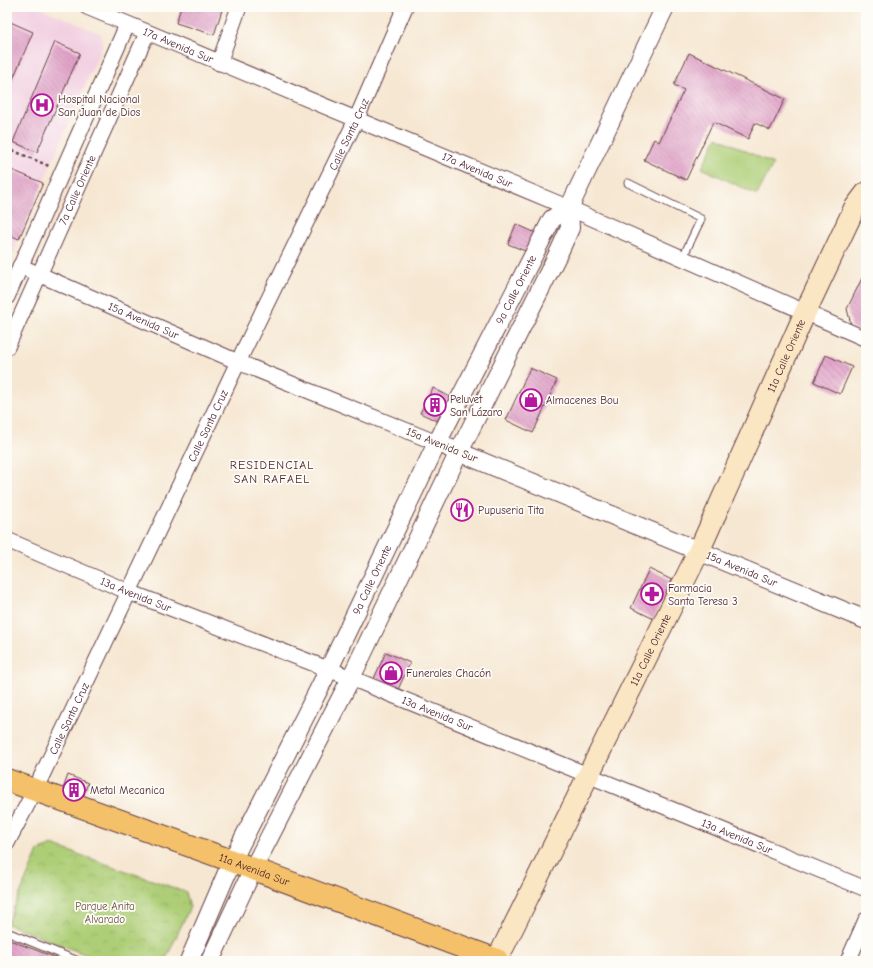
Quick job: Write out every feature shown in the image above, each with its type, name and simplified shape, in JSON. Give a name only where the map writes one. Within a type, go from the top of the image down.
[{"type":"main road","points":[[860,201],[866,184]]},
{"type":"main road","name":"11a Calle Oriente","points":[[498,961],[699,551],[805,313],[860,201]]},
{"type":"main road","name":"11a Avenida Sur","points":[[7,780],[232,861],[498,961]]},
{"type":"street","name":"17a Avenida Sur","points":[[87,7],[146,33],[569,208],[866,339]]},
{"type":"street","points":[[219,63],[239,7]]},
{"type":"street","name":"Calle Santa Cruz","points":[[7,843],[35,790],[238,362],[356,120],[406,7]]},
{"type":"street","name":"9a Calle Oriente","points":[[210,961],[253,869],[351,678],[459,452],[560,250],[570,228],[569,208],[665,7]]},
{"type":"street","name":"7a Calle Oriente","points":[[7,297],[127,25]]},
{"type":"street","name":"7a Calle Oriente","points":[[7,347],[146,33]]},
{"type":"street","name":"9a Calle Oriente","points":[[189,961],[232,861],[330,669],[438,443],[552,219],[569,208]]},
{"type":"street","name":"15a Avenida Sur","points":[[20,266],[238,362],[866,620]]},
{"type":"street","name":"13a Avenida Sur","points":[[7,540],[129,592],[330,669],[866,889]]},
{"type":"street","points":[[848,961],[866,920]]},
{"type":"lane","points":[[628,184],[701,219],[683,257]]},
{"type":"lane","points":[[7,932],[78,961]]},
{"type":"path","points":[[7,148],[53,168]]},
{"type":"shaded area","name":"Hospital Nacional San Juan de Dios","points":[[7,7],[38,7],[101,34],[103,44],[7,266]]},
{"type":"green space","points":[[717,137],[773,164],[757,195],[702,168]]},
{"type":"green space","name":"Parque Anita Alvarado","points":[[52,845],[186,892],[190,907],[165,961],[102,961],[7,924],[38,851]]},
{"type":"building","points":[[181,7],[223,7],[214,35],[176,23]]},
{"type":"building","points":[[8,21],[33,32],[7,93],[7,24]]},
{"type":"building","points":[[55,42],[80,53],[37,152],[13,142]]},
{"type":"building","points":[[689,53],[785,99],[770,130],[755,123],[748,139],[713,122],[686,180],[644,160],[654,139],[659,142],[684,90],[674,85]]},
{"type":"building","points":[[7,168],[43,183],[19,239],[7,234],[7,219],[11,210],[7,208]]},
{"type":"building","points":[[516,224],[538,234],[530,253],[508,244]]},
{"type":"building","points":[[866,270],[866,330],[864,333],[852,328],[847,309]]},
{"type":"building","points":[[826,355],[852,367],[840,394],[814,382]]},
{"type":"building","name":"Almacenes Bou","points":[[530,368],[557,380],[533,433],[506,420]]},
{"type":"building","name":"Peluvet San Lázaro","points":[[433,388],[450,397],[437,421],[420,413]]},
{"type":"building","name":"Farmacia Santa Teresa 3","points":[[649,569],[672,580],[654,619],[631,608]]},
{"type":"building","name":"Funerales Chacón","points":[[386,652],[410,663],[396,694],[372,683]]},
{"type":"building","name":"Metal Mecanica","points":[[68,775],[88,783],[80,804],[60,797]]},
{"type":"building","points":[[7,939],[64,961],[7,961]]},
{"type":"place","name":"Hospital Nacional San Juan de Dios","points":[[42,105]]},
{"type":"place","name":"Almacenes Bou","points":[[531,400]]},
{"type":"place","name":"Peluvet San Lázaro","points":[[435,405]]},
{"type":"place","name":"Pupuseria Tita","points":[[462,510]]},
{"type":"place","name":"Farmacia Santa Teresa 3","points":[[652,594]]},
{"type":"place","name":"Funerales Chacón","points":[[391,673]]},
{"type":"place","name":"Metal Mecanica","points":[[74,790]]},
{"type":"district","name":"RESIDENCIAL SAN RAFAEL","points":[[272,472]]}]
